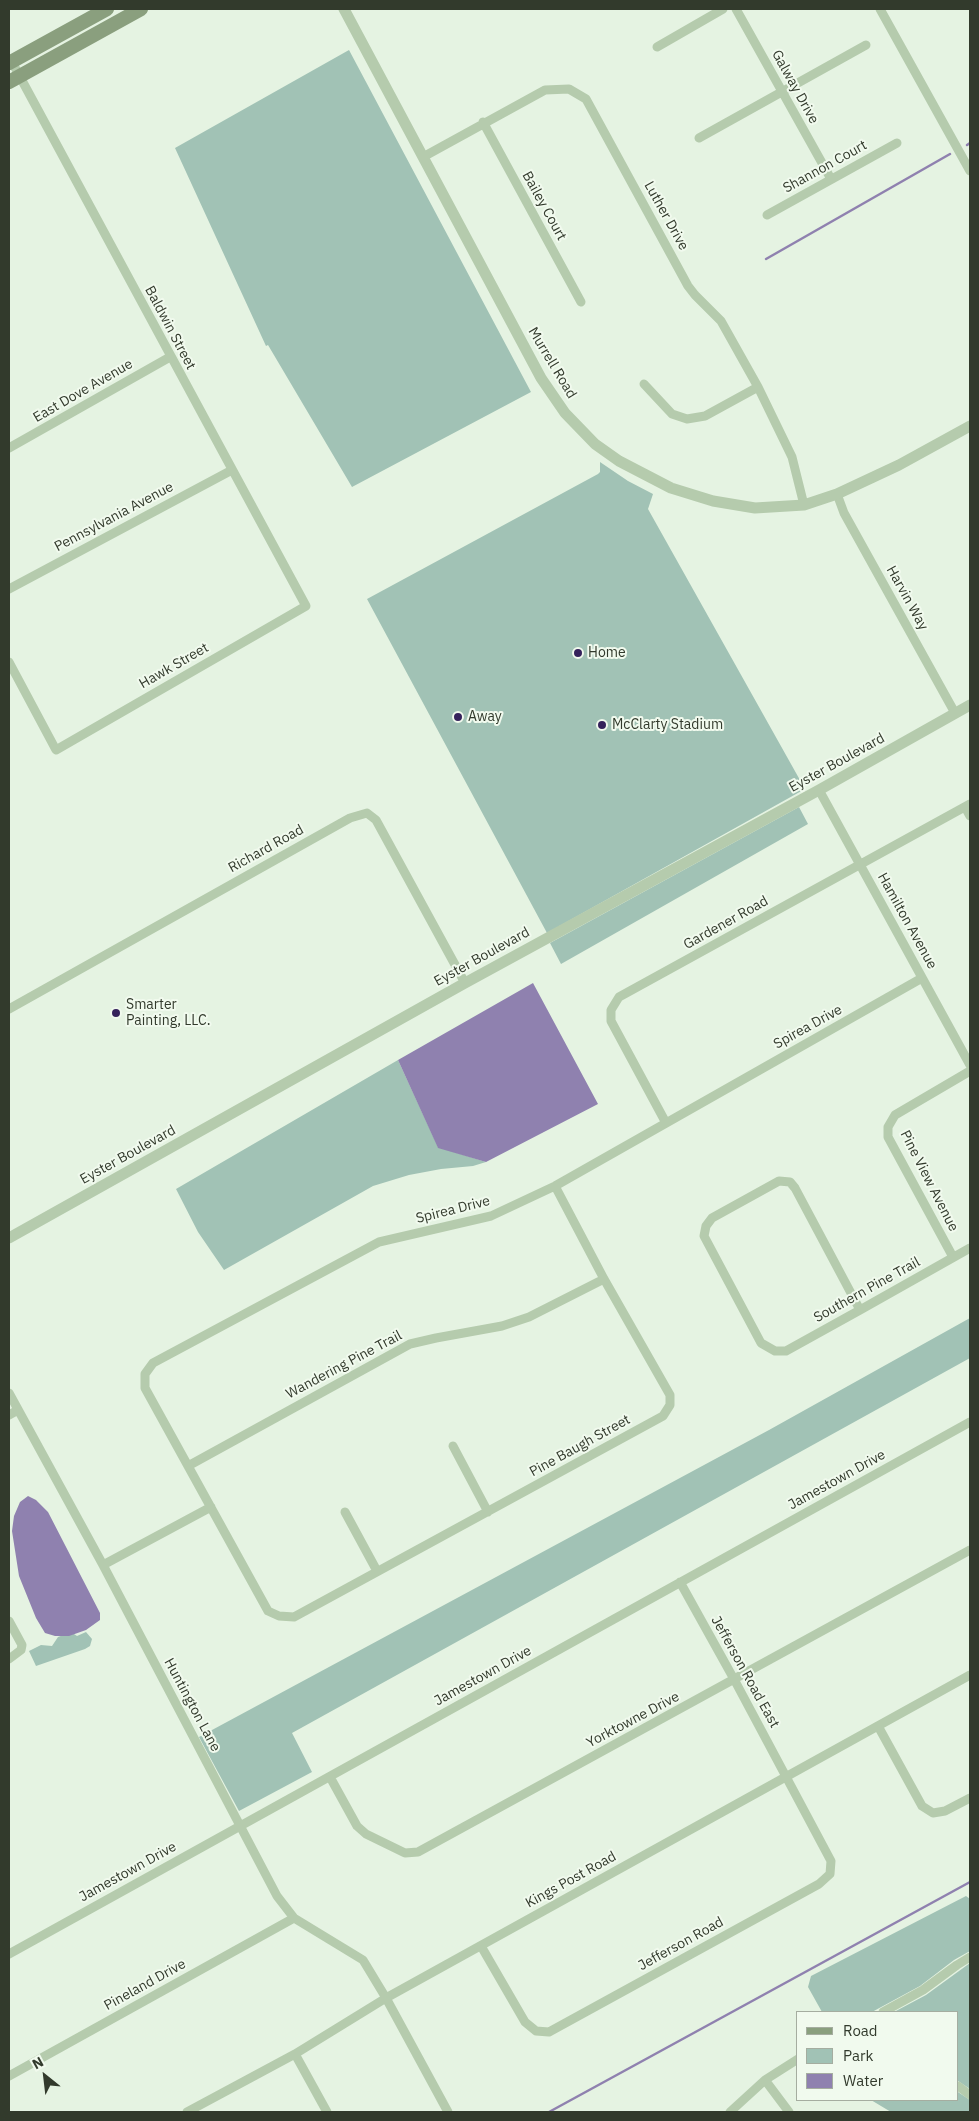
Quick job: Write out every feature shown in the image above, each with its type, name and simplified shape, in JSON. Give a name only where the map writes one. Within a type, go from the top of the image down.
[{"type":"main road","points":[[10,62],[107,9]]},
{"type":"main road","points":[[14,79],[138,10]]},
{"type":"street","name":"Murrell Road","points":[[344,9],[541,378],[565,413],[595,444],[639,473],[672,488],[713,501],[755,508],[804,506],[837,494],[899,465],[970,426]]},
{"type":"street","points":[[656,47],[723,9]]},
{"type":"street","name":"Galway Drive","points":[[736,9],[831,179]]},
{"type":"street","points":[[880,9],[970,171]]},
{"type":"street","points":[[699,138],[866,45]]},
{"type":"street","name":"Baldwin Street","points":[[10,62],[14,79],[170,357],[306,606]]},
{"type":"street","name":"Luther Drive","points":[[423,157],[483,122],[545,90],[569,89],[586,99],[688,286],[694,295],[722,321],[758,387],[792,457],[804,506]]},
{"type":"street","name":"Bailey Court","points":[[483,122],[581,302]]},
{"type":"street","name":"Shannon Court","points":[[767,215],[897,143]]},
{"type":"street","name":"East Dove Avenue","points":[[9,448],[170,357]]},
{"type":"street","points":[[644,384],[672,414],[687,419],[705,416],[758,387]]},
{"type":"street","name":"Pennsylvania Avenue","points":[[9,589],[232,470]]},
{"type":"street","name":"Harvin Way","points":[[837,494],[844,513],[955,713]]},
{"type":"street","name":"Hawk Street","points":[[9,662],[56,750],[306,606]]},
{"type":"street","name":"Eyster Boulevard","points":[[9,1238],[465,983],[819,790],[970,705]]},
{"type":"street","name":"Hamilton Avenue","points":[[819,790],[970,1065]]},
{"type":"street","points":[[968,805],[970,816]]},
{"type":"street","name":"Gardener Road","points":[[666,1123],[612,1021],[612,1010],[620,997],[968,805]]},
{"type":"street","name":"Richard Road","points":[[9,1009],[350,818],[367,813],[376,820],[465,983]]},
{"type":"street","name":"Spirea Drive","points":[[279,1616],[268,1611],[145,1388],[145,1374],[153,1363],[379,1242],[491,1216],[555,1186],[922,978]]},
{"type":"street","name":"Pine View Avenue","points":[[953,1257],[888,1137],[888,1127],[894,1115],[970,1071]]},
{"type":"street","name":"Southern Pine Trail","points":[[860,1310],[795,1188],[790,1182],[779,1181],[712,1218],[706,1226],[704,1236],[760,1343],[775,1351],[786,1351],[860,1310],[953,1257],[970,1248]]},
{"type":"street","name":"Pine Baugh Street","points":[[279,1616],[294,1617],[663,1416],[670,1405],[670,1395],[604,1279],[555,1186]]},
{"type":"street","name":"Wandering Pine Trail","points":[[188,1466],[410,1344],[511,1323],[530,1317],[604,1279]]},
{"type":"street","name":"Huntington Lane","points":[[9,1392],[103,1565],[277,1896],[294,1918],[363,1960],[386,1998],[448,2112]]},
{"type":"street","points":[[9,1415],[18,1410]]},
{"type":"street","name":"Jamestown Drive","points":[[9,1954],[970,1422]]},
{"type":"street","points":[[453,1446],[488,1512]]},
{"type":"street","points":[[103,1565],[211,1507]]},
{"type":"street","points":[[345,1512],[376,1571]]},
{"type":"street","name":"Yorktowne Drive","points":[[330,1777],[357,1826],[366,1834],[405,1853],[418,1852],[970,1550]]},
{"type":"street","name":"Jefferson Road East","points":[[680,1582],[786,1776]]},
{"type":"street","points":[[9,1621],[22,1645],[21,1650],[9,1659]]},
{"type":"street","name":"Kings Post Road","points":[[187,2112],[295,2054],[386,1998],[970,1676]]},
{"type":"street","points":[[878,1726],[922,1806],[933,1813],[945,1812],[970,1798]]},
{"type":"street","name":"Jefferson Road","points":[[481,1946],[524,2022],[536,2031],[549,2032],[819,1884],[830,1874],[831,1861],[786,1776]]},
{"type":"street","name":"Pineland Drive","points":[[9,2076],[294,1918]]},
{"type":"street","points":[[886,2011],[923,1990],[970,1957]]},
{"type":"street","points":[[295,2054],[327,2112]]},
{"type":"street","points":[[730,2112],[765,2080],[796,2060]]},
{"type":"street","points":[[765,2080],[788,2112]]},
{"type":"street","points":[[959,2087],[970,2095]]},
{"type":"green space","points":[[349,50],[531,392],[352,487],[268,345],[266,346],[175,148]]},
{"type":"green space","name":"McClarty Stadium","points":[[600,462],[628,481],[653,494],[648,509],[805,789],[547,933],[367,599],[598,474],[600,472]]},
{"type":"green space","points":[[799,807],[808,824],[561,964],[550,943]]},
{"type":"green space","points":[[398,1060],[438,1147],[486,1162],[473,1166],[409,1175],[373,1186],[224,1270],[198,1232],[176,1189]]},
{"type":"green space","points":[[970,1318],[970,1358],[292,1733],[312,1772],[239,1811],[199,1737],[769,1430]]},
{"type":"green space","points":[[71,1632],[77,1636],[86,1632],[92,1639],[90,1646],[36,1666],[29,1651],[41,1645],[52,1646],[58,1637]]},
{"type":"green space","points":[[966,1896],[970,1899],[970,1951],[954,1960],[920,1986],[874,2011],[821,2011],[808,1987],[811,1976]]},
{"type":"green space","points":[[970,1963],[970,2089],[959,2082],[959,2011],[896,2011],[926,1995]]},
{"type":"green space","points":[[959,2093],[970,2100],[970,2112],[891,2112],[873,2101],[959,2101]]},
{"type":"water","points":[[533,983],[598,1104],[486,1162],[438,1148],[398,1060]]},
{"type":"water","points":[[28,1496],[36,1500],[48,1512],[100,1613],[100,1620],[86,1630],[69,1636],[55,1636],[45,1633],[36,1618],[19,1576],[12,1531],[14,1516],[20,1502]]},
{"type":"waterway","points":[[766,259],[950,154]]},
{"type":"waterway","points":[[549,2112],[970,1882]]},
{"type":"place","name":"Home","points":[[578,653]]},
{"type":"place","name":"Away","points":[[458,717]]},
{"type":"place","name":"McClarty Stadium","points":[[602,725]]},
{"type":"place","name":"Smarter Painting, LLC.","points":[[116,1013]]}]
